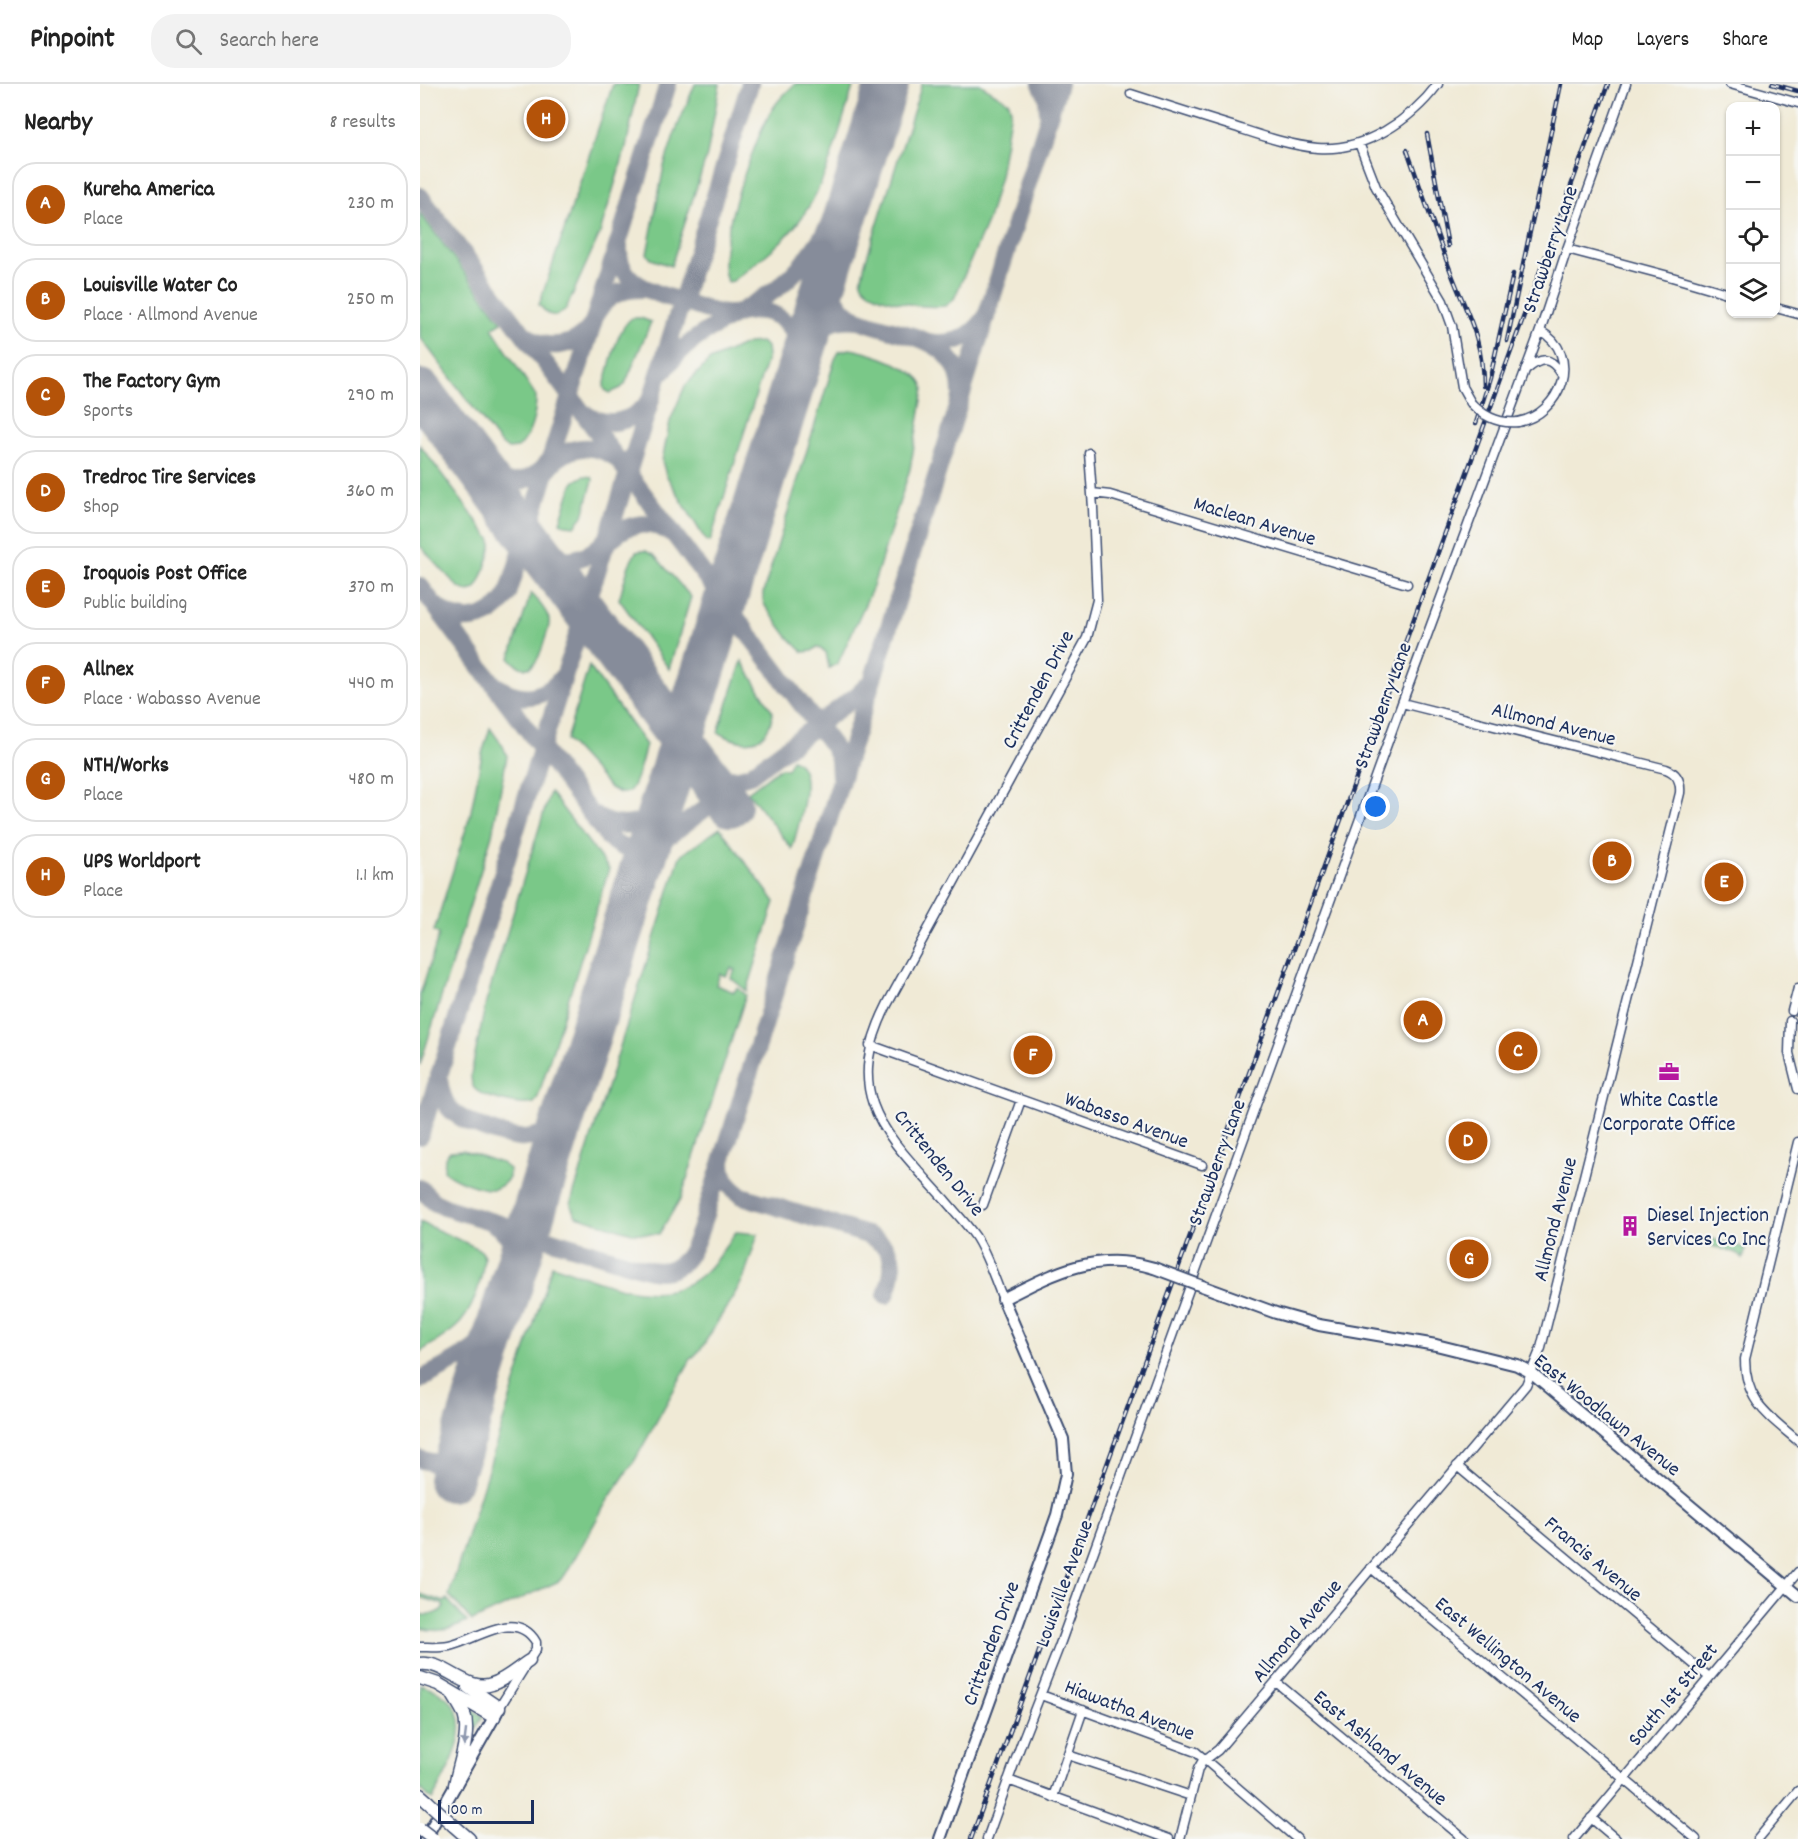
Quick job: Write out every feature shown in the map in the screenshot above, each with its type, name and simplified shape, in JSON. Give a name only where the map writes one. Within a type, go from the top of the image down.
[{"type":"highway","points":[[420,1665],[438,1666],[470,1683],[482,1686],[495,1683],[529,1661]]},
{"type":"highway","points":[[420,1665],[450,1676],[497,1712]]},
{"type":"highway","points":[[420,1678],[497,1712]]},
{"type":"highway","points":[[452,1693],[464,1714],[466,1727],[466,1739],[455,1785]]},
{"type":"highway","points":[[423,1802],[469,1839]]},
{"type":"highway","points":[[452,1826],[464,1839]]},
{"type":"highway","points":[[420,1828],[433,1839]]},
{"type":"main road","name":"East Woodlawn Avenue","points":[[1003,1299],[1058,1273],[1087,1263],[1121,1261],[1154,1268],[1319,1325],[1436,1345],[1517,1365],[1532,1372],[1798,1596]]},
{"type":"main road","name":"Crittenden Drive","points":[[940,1839],[1057,1515],[1066,1474],[1063,1439],[1003,1299]]},
{"type":"main road","points":[[425,1839],[497,1712]]},
{"type":"street","points":[[1131,94],[1285,143],[1318,148],[1342,147],[1359,142],[1397,124],[1428,97],[1438,84]]},
{"type":"street","name":"Strawberry Lane","points":[[1171,1338],[1526,370],[1626,84]]},
{"type":"street","points":[[1730,84],[1798,103]]},
{"type":"street","points":[[1359,142],[1376,187],[1443,301],[1452,326],[1462,387],[1471,403],[1490,418],[1503,422],[1531,419],[1546,409],[1560,389],[1562,375],[1558,350],[1547,335],[1540,331]]},
{"type":"street","points":[[1567,249],[1726,292]]},
{"type":"street","points":[[1780,309],[1798,314]]},
{"type":"street","points":[[1526,370],[1542,360],[1556,364],[1562,375]]},
{"type":"street","name":"Crittenden Drive","points":[[1003,1299],[973,1233],[898,1148],[879,1120],[872,1101],[868,1078],[870,1044],[888,1003],[1087,638],[1097,600],[1089,453]]},
{"type":"street","name":"Maclean Avenue","points":[[1092,493],[1110,495],[1407,584]]},
{"type":"street","name":"Allmond Avenue","points":[[1180,1839],[1199,1766],[1218,1750],[1526,1385],[1541,1348],[1680,785],[1674,773],[1666,769],[1402,703]]},
{"type":"street","points":[[1792,1011],[1798,988]]},
{"type":"street","points":[[1790,1021],[1789,1053],[1798,1089]]},
{"type":"street","name":"Wabasso Avenue","points":[[870,1044],[1202,1165]]},
{"type":"street","points":[[983,1205],[1021,1100]]},
{"type":"street","points":[[1798,1142],[1745,1359],[1746,1378],[1753,1398],[1798,1441]]},
{"type":"street","name":"Louisville Avenue","points":[[987,1839],[1171,1338]]},
{"type":"street","name":"Francis Avenue","points":[[1457,1466],[1709,1677]]},
{"type":"street","name":"East Wellington Avenue","points":[[1371,1568],[1696,1839]]},
{"type":"street","name":"South 1st Street","points":[[1574,1839],[1798,1572]]},
{"type":"street","points":[[420,1647],[448,1646],[492,1629],[508,1626],[519,1628],[530,1634],[536,1642],[536,1649],[497,1712]]},
{"type":"street","name":"East Ashland Avenue","points":[[1276,1682],[1464,1839]]},
{"type":"street","name":"Hiawatha Avenue","points":[[1041,1695],[1186,1748],[1204,1760],[1297,1839]]},
{"type":"street","points":[[1053,1797],[1083,1710]]},
{"type":"street","points":[[1068,1755],[1191,1796]]},
{"type":"street","points":[[1008,1780],[1168,1839]]},
{"type":"street","points":[[1758,1839],[1798,1791]]},
{"type":"street","points":[[1591,1818],[1616,1839]]},
{"type":"green space","points":[[613,84],[639,84],[626,147],[600,233],[566,309],[556,316],[548,314],[539,305]]},
{"type":"green space","points":[[695,84],[720,84],[707,155],[671,266],[651,259],[647,254],[664,166]]},
{"type":"green space","points":[[795,84],[854,84],[827,168],[813,200],[797,224],[771,251],[733,281],[728,282],[724,268],[725,247],[738,193],[768,118],[778,101]]},
{"type":"green space","points":[[922,84],[980,84],[1009,102],[1011,110],[1000,176],[988,220],[954,299],[945,306],[912,305],[886,299],[866,289],[861,282]]},
{"type":"green space","points":[[420,213],[502,322],[492,328],[536,396],[532,425],[518,448],[508,449],[499,442],[420,337]]},
{"type":"green space","points":[[632,318],[641,318],[651,322],[625,384],[610,393],[605,390],[604,386],[611,359],[626,323]]},
{"type":"green space","points":[[761,342],[767,347],[768,356],[710,542],[706,541],[666,475],[662,461],[670,421],[685,386],[710,360],[748,343]]},
{"type":"green space","points":[[849,349],[880,357],[905,368],[921,382],[924,389],[910,469],[872,589],[838,663],[829,668],[826,652],[817,647],[812,651],[803,652],[788,637],[765,606],[763,593],[835,359],[839,352]]},
{"type":"green space","points":[[420,445],[491,540],[490,553],[482,577],[477,586],[469,591],[457,586],[420,546]]},
{"type":"green space","points":[[584,476],[592,477],[593,480],[583,516],[575,526],[565,525],[560,522],[572,485]]},
{"type":"green space","points":[[641,551],[655,556],[691,597],[669,669],[619,599],[629,565],[636,552]]},
{"type":"green space","points":[[531,593],[547,613],[549,625],[537,660],[529,668],[524,668],[510,658]]},
{"type":"green space","points":[[742,661],[773,712],[766,732],[753,741],[746,742],[718,732]]},
{"type":"green space","points":[[589,666],[646,745],[635,783],[629,791],[624,793],[610,788],[566,740]]},
{"type":"green space","points":[[490,728],[507,756],[492,835],[420,1065],[420,995],[439,934],[434,931],[470,816],[482,754]]},
{"type":"green space","points":[[792,759],[800,765],[804,774],[805,786],[804,800],[792,849],[748,792],[777,770],[787,769]]},
{"type":"green space","points":[[550,792],[609,869],[538,1097],[534,1103],[521,1104],[502,1101],[478,1092],[472,1085],[471,1074],[486,1002]]},
{"type":"green space","points":[[720,828],[775,902],[747,991],[731,978],[735,970],[731,968],[726,976],[720,974],[716,985],[734,992],[737,988],[746,995],[681,1198],[659,1234],[632,1233],[576,1216],[571,1206],[572,1199],[680,856]]},
{"type":"green space","points":[[463,1150],[501,1163],[509,1169],[509,1178],[498,1188],[488,1189],[453,1177],[444,1170],[445,1158],[450,1151]]},
{"type":"green space","points":[[420,1222],[477,1248],[482,1252],[484,1258],[479,1286],[467,1314],[451,1331],[420,1352]]},
{"type":"green space","points":[[736,1232],[758,1234],[743,1280],[701,1349],[691,1359],[635,1460],[609,1498],[565,1575],[559,1581],[472,1621],[449,1595],[552,1265],[630,1290],[650,1292],[670,1290],[688,1284],[705,1272]]},
{"type":"green space","points":[[1712,1239],[1746,1248],[1743,1259],[1737,1253],[1711,1246]]},
{"type":"green space","points":[[420,1594],[445,1602],[447,1599],[467,1622],[444,1630],[420,1628],[420,1614],[433,1614],[444,1607],[442,1604],[420,1597]]},
{"type":"green space","points":[[420,1684],[441,1693],[454,1705],[460,1719],[460,1734],[456,1750],[432,1800],[420,1788]]},
{"type":"green space","points":[[465,1705],[483,1716],[470,1738]]},
{"type":"taxiway","points":[[435,605],[454,617],[474,619],[493,611],[508,594],[668,84]]},
{"type":"taxiway","points":[[420,1136],[750,84]]},
{"type":"taxiway","points":[[664,371],[676,356],[703,333],[751,306],[781,285],[801,266],[818,244],[857,165],[885,84]]},
{"type":"taxiway","points":[[1041,84],[1047,96],[1048,113]]},
{"type":"taxiway","points":[[420,1188],[434,1202],[447,1208],[650,1270],[673,1269],[688,1257],[704,1218],[1059,84]]},
{"type":"taxiway","points":[[420,196],[832,745],[839,758],[840,776]]},
{"type":"taxiway","points":[[850,210],[832,267],[831,281],[840,306],[852,317],[937,347],[949,358],[958,373],[961,392]]},
{"type":"taxiway","points":[[619,246],[624,270],[631,279],[651,291],[721,313],[763,311],[782,319],[787,324],[795,335],[799,360],[780,424]]},
{"type":"taxiway","points":[[598,311],[607,300],[618,293],[645,289]]},
{"type":"taxiway","points":[[929,342],[945,343],[960,339],[974,331],[985,318]]},
{"type":"taxiway","points":[[802,362],[810,343],[821,329],[837,321],[858,320]]},
{"type":"taxiway","points":[[526,335],[543,344],[561,345],[578,339],[591,326]]},
{"type":"taxiway","points":[[420,401],[431,409],[447,428]]},
{"type":"taxiway","points":[[584,413],[601,421],[618,421],[635,415],[649,402]]},
{"type":"taxiway","points":[[445,422],[466,452],[494,478],[505,482],[522,481],[534,475],[548,462]]},
{"type":"taxiway","points":[[548,469],[562,455],[579,448],[597,449],[615,457]]},
{"type":"taxiway","points":[[502,497],[530,537],[549,555],[576,559],[592,552],[606,539]]},
{"type":"taxiway","points":[[606,545],[620,532],[636,525],[654,525],[671,533]]},
{"type":"taxiway","points":[[540,554],[577,604],[580,622]]},
{"type":"taxiway","points":[[420,586],[608,837],[619,846],[638,850],[658,844],[723,795]]},
{"type":"taxiway","points":[[498,687],[516,695],[533,696],[549,689],[563,676]]},
{"type":"taxiway","points":[[667,717],[709,771],[724,778],[739,778],[750,775],[856,696],[871,682]]},
{"type":"taxiway","points":[[594,815],[622,825],[631,824],[649,816],[656,809],[663,795],[676,756]]},
{"type":"taxiway","points":[[439,1078],[445,1101],[454,1113],[492,1131],[512,1137],[528,1138],[546,1132],[560,1121],[569,1102],[585,1051]]},
{"type":"taxiway","points":[[722,1162],[727,1182],[742,1196],[877,1240],[889,1252],[892,1259],[891,1276],[886,1295]]},
{"type":"taxiway","points":[[494,1224],[505,1233],[515,1250],[516,1271]]},
{"type":"taxiway","points":[[420,1380],[479,1345],[503,1313]]},
{"type":"taxiway","points":[[420,1459],[435,1463],[449,1462],[461,1457],[471,1449],[478,1438],[481,1426],[481,1412],[477,1397]]},
{"type":"runway","points":[[450,1480],[887,84]]},
{"type":"runway","points":[[420,391],[730,805]]},
{"type":"railway","points":[[1507,341],[1561,84]]},
{"type":"railway","points":[[971,1839],[1608,84]]},
{"type":"railway","points":[[1772,84],[1798,91]]},
{"type":"railway","points":[[1427,134],[1448,246]]},
{"type":"railway","points":[[1407,150],[1443,252],[1472,324],[1480,352],[1483,386]]},
{"type":"railway","points":[[1476,423],[1490,378],[1513,274]]},
{"type":"place","name":"UPS Worldport","points":[[546,119]]},
{"type":"place","name":"Louisville Water Co","points":[[1612,861]]},
{"type":"place","name":"Iroquois Post Office","points":[[1724,882]]},
{"type":"place","name":"Kureha America","points":[[1423,1020]]},
{"type":"place","name":"The Factory Gym","points":[[1518,1051]]},
{"type":"place","name":"Allnex","points":[[1033,1055]]},
{"type":"place","name":"White Castle Corporate Office","points":[[1669,1072]]},
{"type":"place","name":"Tredroc Tire Services","points":[[1468,1141]]},
{"type":"place","name":"Diesel Injection Services Co Inc","points":[[1630,1226]]},
{"type":"place","name":"NTH/Works","points":[[1469,1259]]}]
